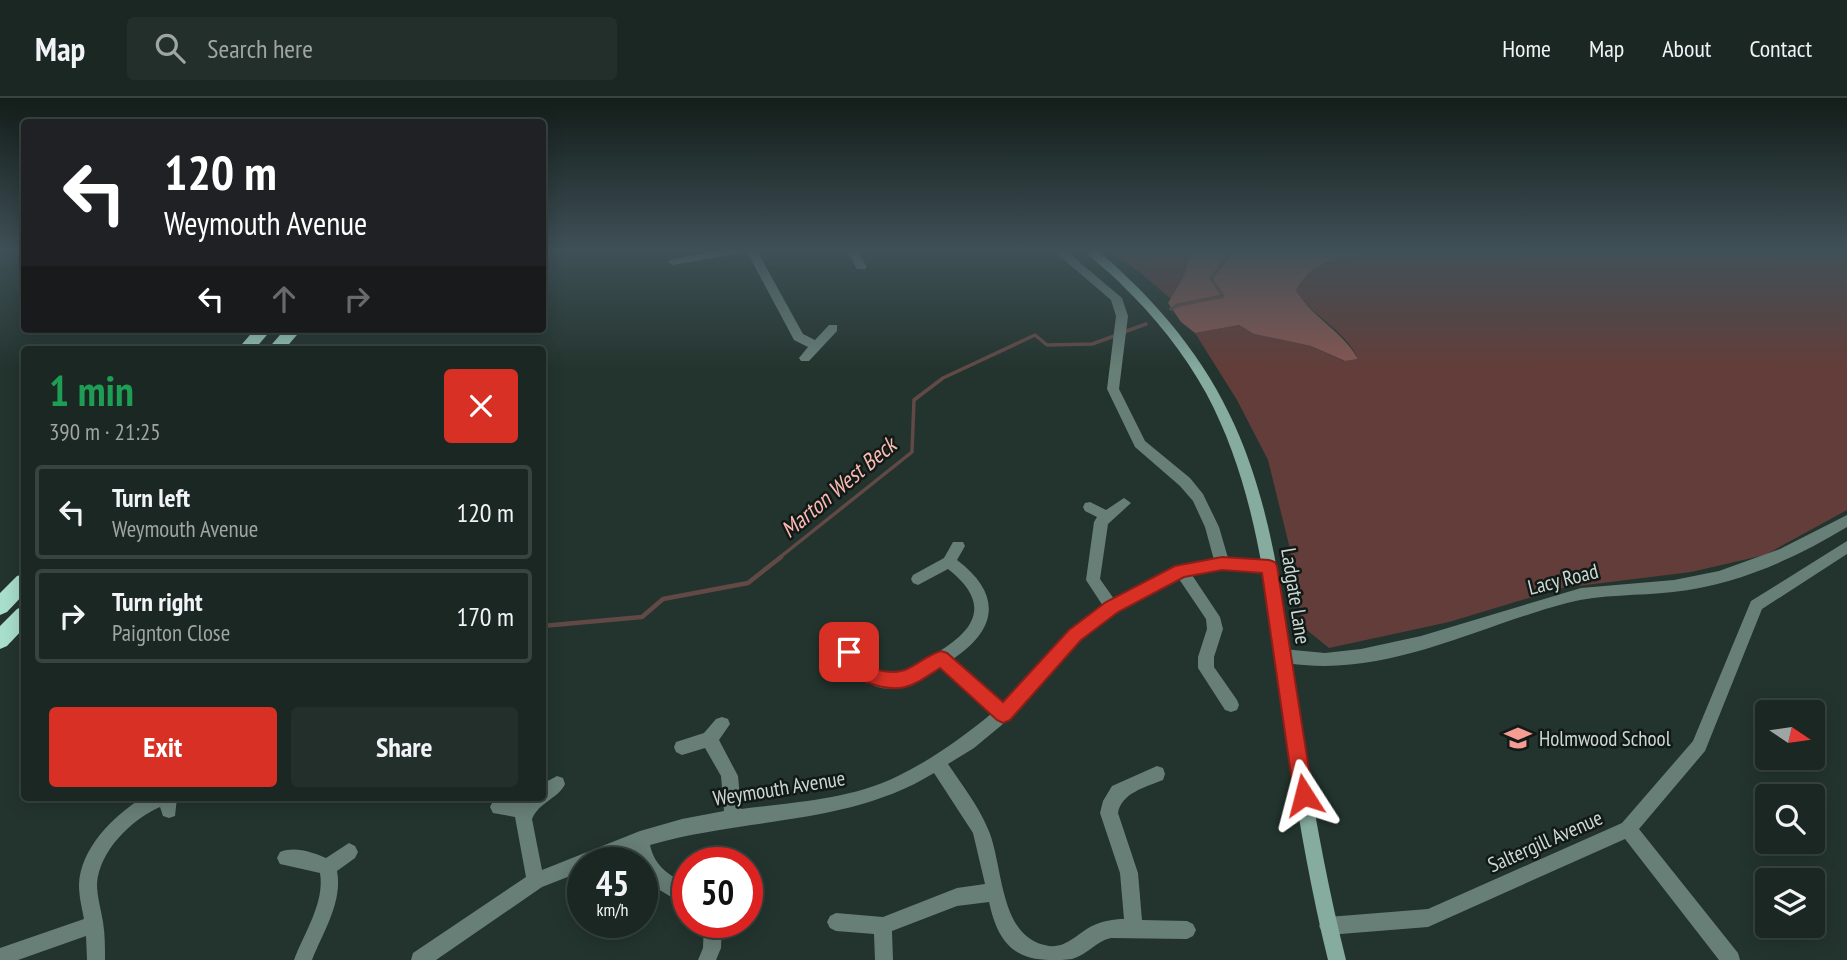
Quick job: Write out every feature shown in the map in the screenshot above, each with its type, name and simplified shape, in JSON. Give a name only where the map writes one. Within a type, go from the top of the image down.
[{"type":"highway","points":[[249,346],[260,333]]},
{"type":"highway","points":[[279,346],[290,333]]},
{"type":"highway","points":[[0,606],[21,585]]},
{"type":"highway","points":[[0,640],[21,618]]},
{"type":"main road","name":"Ladgate Lane","points":[[1134,289],[1174,334],[1199,370],[1222,410],[1254,493],[1269,566],[1301,777],[1328,926],[1337,960]]},
{"type":"street","points":[[771,289],[798,337],[816,346]]},
{"type":"street","points":[[1106,289],[1116,298],[1122,316],[1113,390],[1140,443],[1185,482],[1198,498],[1212,527],[1222,564]]},
{"type":"street","points":[[804,358],[833,328]]},
{"type":"street","points":[[1112,607],[1093,580],[1099,529],[1106,516],[1124,503]]},
{"type":"street","points":[[1090,507],[1106,516]]},
{"type":"street","name":"Lacy Road","points":[[1283,656],[1343,658],[1405,646],[1569,597],[1613,588],[1674,586],[1725,577],[1783,555],[1847,520]]},
{"type":"street","points":[[918,579],[949,562],[958,546]]},
{"type":"street","name":"Saltergill Avenue","points":[[1328,926],[1428,918],[1628,829],[1699,746],[1756,605],[1847,547]]},
{"type":"street","points":[[849,652],[864,663],[873,677],[894,682],[906,680],[970,638],[979,625],[983,608],[974,583],[949,562]]},
{"type":"street","name":"Weymouth Avenue","points":[[429,958],[536,881],[640,839],[682,827],[732,818],[822,807],[876,793],[904,782],[937,764],[1003,714],[1060,650],[1112,607],[1181,571],[1222,564],[1269,566]]},
{"type":"street","points":[[1181,571],[1213,617],[1215,629],[1206,657],[1206,668],[1231,705]]},
{"type":"street","points":[[834,668],[849,652],[854,630]]},
{"type":"street","points":[[941,659],[1003,714]]},
{"type":"street","points":[[682,747],[709,739],[722,724]]},
{"type":"street","points":[[709,739],[723,759],[733,783],[732,818]]},
{"type":"street","points":[[937,764],[980,830],[991,861],[1001,917],[1010,933],[1029,955],[1069,952],[1096,934],[1112,928],[1187,930]]},
{"type":"street","points":[[1134,929],[1129,873],[1109,813],[1111,802],[1118,793],[1157,774]]},
{"type":"street","points":[[96,960],[95,924],[89,892],[89,878],[95,863],[104,846],[127,819],[166,802]]},
{"type":"street","points":[[499,807],[531,804]]},
{"type":"street","points":[[531,804],[523,820],[536,881]]},
{"type":"street","points":[[1628,829],[1731,960]]},
{"type":"street","points":[[640,839],[646,865],[656,877],[672,886]]},
{"type":"street","points":[[328,867],[349,852]]},
{"type":"street","points":[[286,858],[309,860],[328,867]]},
{"type":"street","points":[[303,960],[330,890],[328,867]]},
{"type":"street","points":[[836,922],[883,926],[957,897],[995,891]]},
{"type":"street","points":[[0,957],[95,924]]},
{"type":"street","points":[[883,926],[884,960]]},
{"type":"street","points":[[706,960],[712,948],[712,938]]},
{"type":"shaded area","points":[[1160,289],[1194,289],[1178,305]]},
{"type":"shaded area","points":[[1176,289],[1297,289],[1310,309],[1344,340],[1358,359],[1345,361],[1311,346],[1254,334],[1239,325],[1195,333],[1181,322],[1168,303]]},
{"type":"shaded area","points":[[1847,289],[1847,510],[1765,555],[1691,572],[1562,588],[1449,622],[1329,648],[1303,627],[1289,545],[1268,460],[1237,400],[1195,333],[1239,325],[1254,334],[1311,346],[1344,361],[1358,359],[1345,339],[1311,308],[1296,290]]},
{"type":"waterway","name":"Marton West Beck","points":[[1171,309],[1178,305],[1223,296],[1218,289]]},
{"type":"waterway","name":"Marton West Beck","points":[[1124,332],[1146,324]]},
{"type":"waterway","name":"Marton West Beck","points":[[779,558],[912,452],[914,400],[943,378],[1035,335],[1047,345],[1092,344],[1117,335]]},
{"type":"waterway","name":"Marton West Beck","points":[[546,626],[642,617],[663,599],[748,583],[781,557]]},
{"type":"place","name":"Holmwood School","points":[[1518,738]]},
{"type":"route","points":[[849,652],[864,663],[873,677],[894,682],[906,680],[941,659],[1003,714],[1075,635],[1112,607],[1162,579],[1181,571],[1222,564],[1269,566],[1304,795]]}]
